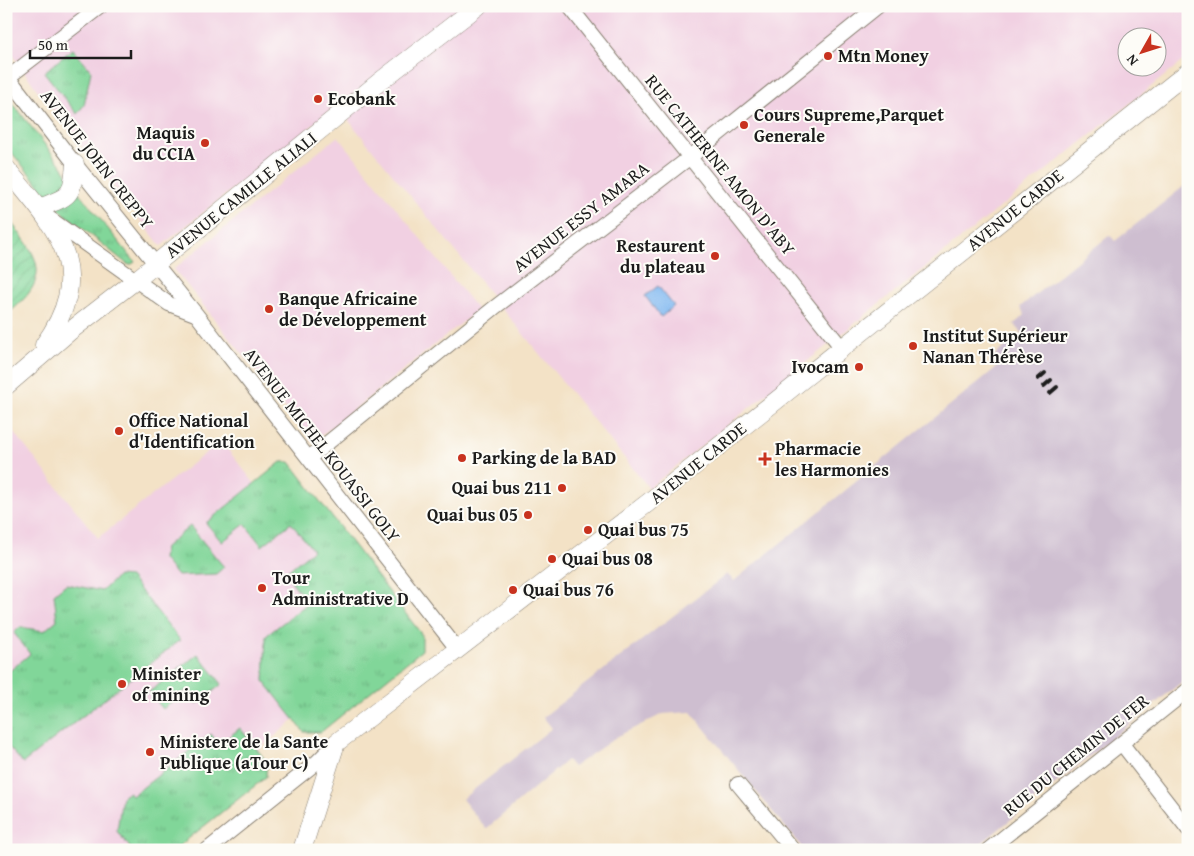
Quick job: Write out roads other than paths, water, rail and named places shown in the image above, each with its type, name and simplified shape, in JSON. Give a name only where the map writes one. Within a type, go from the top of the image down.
[{"type":"main road","name":"AVENUE CAMILLE ALIALI","points":[[6,386],[69,332],[156,264],[363,95],[478,6]]},
{"type":"main road","name":"AVENUE CARDE","points":[[336,743],[649,502],[1188,72]]},
{"type":"main road","points":[[42,212],[69,193],[74,184],[75,164]]},
{"type":"main road","points":[[6,168],[42,212],[65,252],[70,278],[70,289],[64,312],[57,327],[26,370]]},
{"type":"main road","points":[[302,850],[336,743]]},
{"type":"street","points":[[7,78],[100,6]]},
{"type":"street","name":"RUE CATHERINE AMON D'ABY","points":[[569,6],[842,348]]},
{"type":"street","name":"AVENUE ESSY AMARA","points":[[308,458],[494,308],[689,158],[878,6]]},
{"type":"street","name":"AVENUE JOHN CREPPY","points":[[7,78],[156,264]]},
{"type":"street","points":[[42,212],[169,304],[196,314]]},
{"type":"street","name":"AVENUE MICHEL KOUASSI GOLY","points":[[156,264],[458,650]]},
{"type":"street","name":"RUE DU CHEMIN DE FER","points":[[988,850],[1188,690]]},
{"type":"street","name":"AVENUE CARDE","points":[[206,850],[317,762],[336,743]]},
{"type":"street","points":[[1122,744],[1188,829]]},
{"type":"street","points":[[738,784],[793,850]]},
{"type":"water","points":[[658,286],[674,306],[661,317],[645,296]]},
{"type":"railway","points":[[1038,379],[1045,373]]},
{"type":"railway","points":[[1044,386],[1051,380]]},
{"type":"railway","points":[[1050,393],[1057,387]]},
{"type":"place","name":"Mtn Money","points":[[828,56]]},
{"type":"place","name":"Ecobank","points":[[318,99]]},
{"type":"place","name":"Cours Supreme,Parquet Generale","points":[[744,125]]},
{"type":"place","name":"Maquis du CCIA","points":[[205,143]]},
{"type":"place","name":"Restaurent du plateau","points":[[715,256]]},
{"type":"place","name":"Banque Africaine de Développement","points":[[269,309]]},
{"type":"place","name":"Institut Supérieur Nanan Thérèse","points":[[913,346]]},
{"type":"place","name":"Ivocam","points":[[859,367]]},
{"type":"place","name":"Office National d'Identification","points":[[119,431]]},
{"type":"place","name":"Parking de la BAD","points":[[462,458]]},
{"type":"place","name":"Pharmacie les Harmonies","points":[[765,459]]},
{"type":"place","name":"Quai bus 211","points":[[562,488]]},
{"type":"place","name":"Quai bus 05","points":[[528,515]]},
{"type":"place","name":"Quai bus 75","points":[[588,530]]},
{"type":"place","name":"Quai bus 08","points":[[552,559]]},
{"type":"place","name":"Tour Administrative D","points":[[262,588]]},
{"type":"place","name":"Quai bus 76","points":[[513,590]]},
{"type":"place","name":"Minister of mining","points":[[122,684]]},
{"type":"place","name":"Ministere de la Sante Publique (aTour C)","points":[[150,752]]}]
